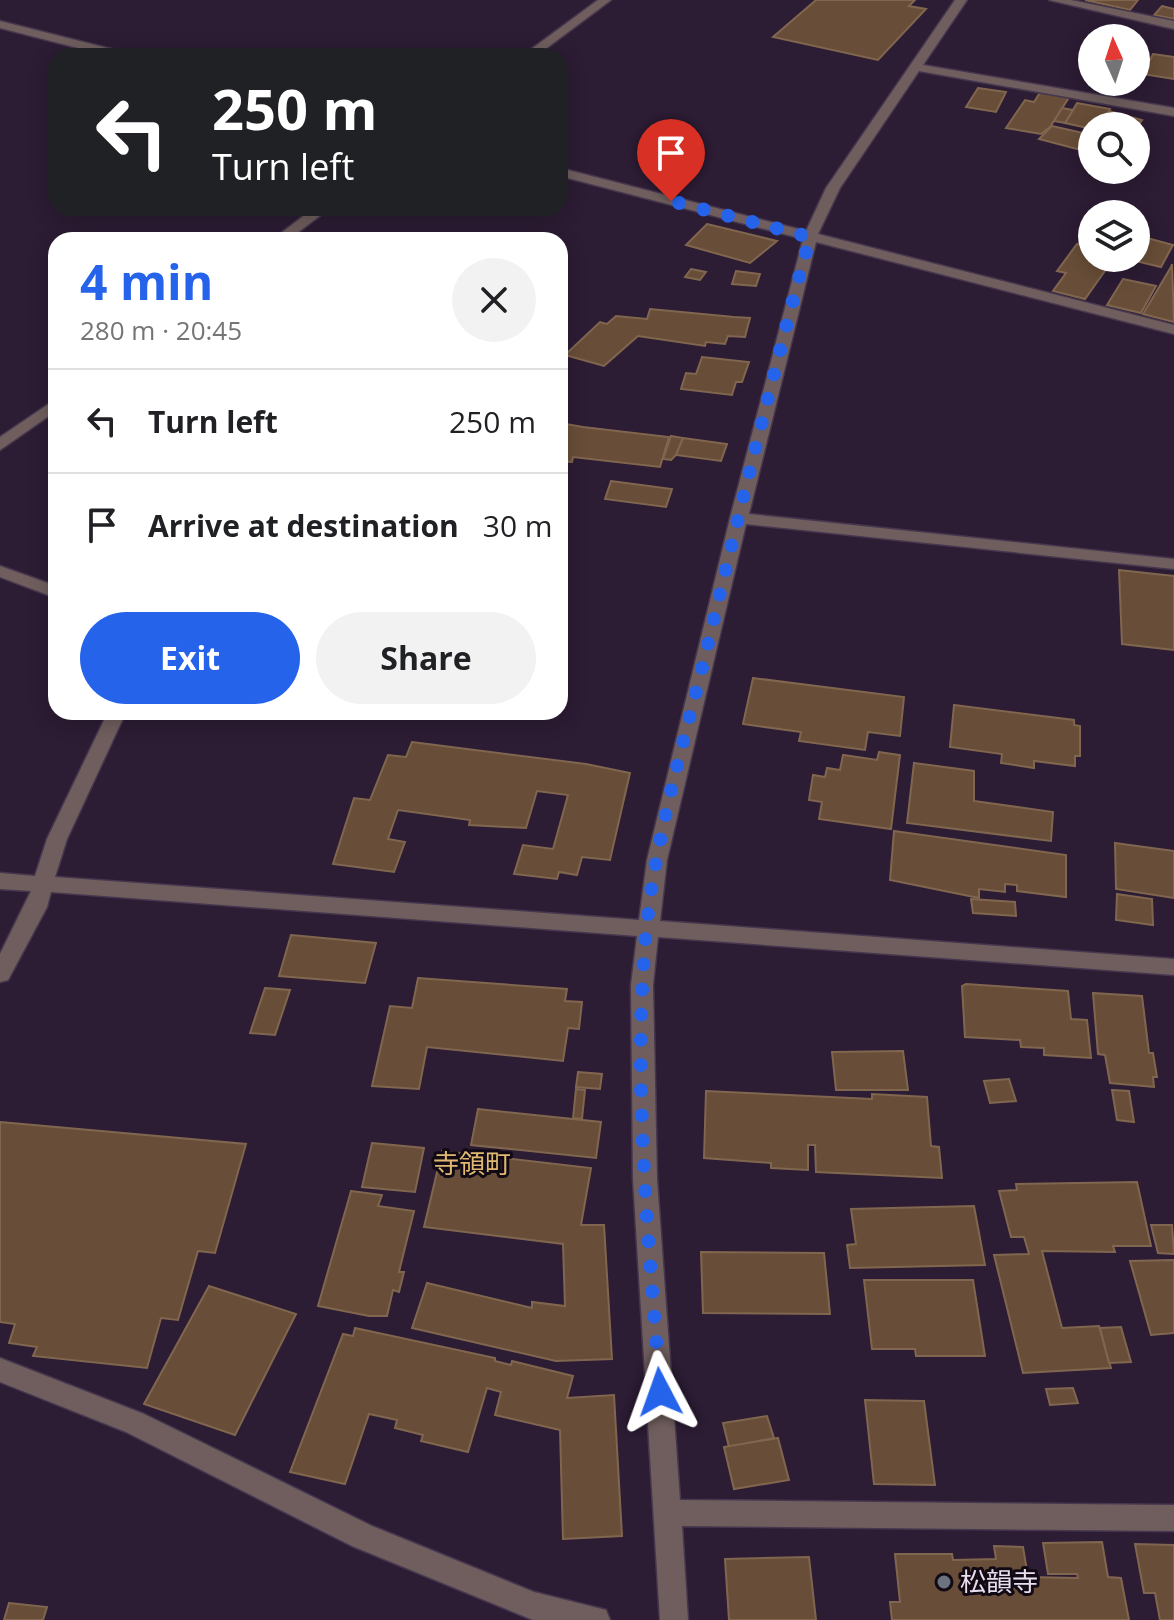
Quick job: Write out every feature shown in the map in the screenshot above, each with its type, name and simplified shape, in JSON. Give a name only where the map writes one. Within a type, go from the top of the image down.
[{"type":"street","points":[[539,48],[605,0]]},
{"type":"street","points":[[674,1620],[645,1179],[642,985],[646,929],[657,860],[738,518],[810,237],[833,188],[961,0]]},
{"type":"street","points":[[1055,0],[1174,25]]},
{"type":"street","points":[[0,24],[92,48]]},
{"type":"street","points":[[915,67],[1174,112]]},
{"type":"street","points":[[568,174],[1174,330]]},
{"type":"street","points":[[290,232],[312,216]]},
{"type":"street","points":[[0,445],[48,410]]},
{"type":"street","points":[[738,518],[1174,564]]},
{"type":"street","points":[[0,571],[48,589]]},
{"type":"street","points":[[0,974],[36,907],[57,839],[113,720]]},
{"type":"street","points":[[0,881],[1174,967]]},
{"type":"street","points":[[0,1370],[135,1423],[362,1536],[534,1606],[596,1620]]},
{"type":"street","points":[[668,1513],[1174,1518]]},
{"type":"building","points":[[816,0],[915,0],[909,6],[926,9],[878,60],[773,37]]},
{"type":"building","points":[[1085,0],[1138,0],[1130,10]]},
{"type":"building","points":[[1162,6],[1174,9],[1174,19],[1154,15]]},
{"type":"building","points":[[1153,54],[1174,57],[1174,79],[1150,75]]},
{"type":"building","points":[[978,88],[1006,92],[996,112],[966,107]]},
{"type":"building","points":[[1041,91],[1070,96],[1050,127],[1041,134],[1006,128],[1025,100],[1034,102]]},
{"type":"building","points":[[1077,103],[1113,112],[1078,112],[1078,126],[1065,123]]},
{"type":"building","points":[[1062,108],[1073,110],[1065,123],[1054,121]]},
{"type":"building","points":[[1052,126],[1078,132],[1078,149],[1039,139]]},
{"type":"building","points":[[707,224],[777,241],[750,263],[686,245]]},
{"type":"building","points":[[1150,239],[1173,245],[1161,267],[1150,264]]},
{"type":"building","points":[[1077,244],[1078,272],[1104,272],[1085,299],[1053,291],[1066,273],[1057,271]]},
{"type":"building","points":[[1172,264],[1174,322],[1143,314]]},
{"type":"building","points":[[691,269],[706,272],[700,280],[685,277]]},
{"type":"building","points":[[736,271],[760,274],[756,286],[732,284]]},
{"type":"building","points":[[1123,279],[1156,286],[1141,313],[1107,305]]},
{"type":"building","points":[[650,309],[750,318],[745,337],[728,336],[725,344],[706,342],[705,346],[638,336],[604,366],[568,356],[568,352],[600,322],[607,324],[616,316],[647,319]]},
{"type":"building","points":[[702,357],[749,362],[742,382],[736,382],[732,395],[681,389],[686,373],[696,374]]},
{"type":"building","points":[[568,424],[669,437],[660,467],[573,457],[572,462],[568,462]]},
{"type":"building","points":[[671,436],[683,438],[676,455],[671,460],[663,459]]},
{"type":"building","points":[[683,438],[727,444],[721,461],[676,455]]},
{"type":"building","points":[[611,481],[672,489],[666,507],[605,499]]},
{"type":"building","points":[[1119,570],[1174,576],[1174,650],[1122,644]]},
{"type":"building","points":[[753,678],[904,697],[900,736],[868,732],[865,750],[799,741],[801,732],[743,724]]},
{"type":"building","points":[[954,705],[1074,720],[1074,725],[1080,726],[1080,756],[1075,756],[1075,766],[1034,761],[1034,768],[1001,763],[1002,754],[950,747]]},
{"type":"building","points":[[412,742],[586,764],[630,773],[610,860],[582,857],[577,875],[559,872],[557,879],[514,874],[523,845],[553,849],[568,795],[537,791],[526,828],[469,825],[470,820],[398,810],[388,839],[405,842],[394,872],[333,864],[354,798],[370,800],[388,755],[406,757]]},
{"type":"building","points":[[879,752],[900,755],[891,829],[819,819],[822,802],[809,800],[813,775],[825,777],[827,768],[840,770],[843,755],[877,760]]},
{"type":"building","points":[[914,763],[974,771],[974,801],[1053,812],[1051,841],[907,823]]},
{"type":"building","points":[[894,831],[1066,855],[1066,897],[1017,891],[1017,885],[1005,884],[1005,892],[979,889],[979,898],[890,880]]},
{"type":"building","points":[[1115,843],[1174,851],[1174,898],[1116,889]]},
{"type":"building","points":[[1117,894],[1152,899],[1153,925],[1116,920]]},
{"type":"building","points":[[971,899],[1015,902],[1016,916],[973,913]]},
{"type":"building","points":[[291,935],[376,943],[365,983],[279,976]]},
{"type":"building","points":[[418,978],[567,989],[565,1001],[582,1002],[579,1029],[568,1028],[563,1061],[427,1047],[419,1089],[372,1086],[390,1006],[412,1008]]},
{"type":"building","points":[[962,986],[1068,991],[1071,1019],[1087,1020],[1091,1058],[1044,1055],[1044,1048],[1021,1047],[1020,1040],[965,1037]]},
{"type":"building","points":[[265,988],[290,990],[275,1035],[250,1033]]},
{"type":"building","points":[[1093,993],[1142,996],[1149,1053],[1153,1053],[1157,1077],[1153,1077],[1154,1087],[1110,1083],[1105,1055],[1098,1054]]},
{"type":"building","points":[[903,1051],[908,1090],[836,1090],[832,1052]]},
{"type":"building","points":[[578,1072],[602,1074],[600,1089],[576,1087]]},
{"type":"building","points":[[1009,1079],[1016,1101],[990,1103],[984,1081]]},
{"type":"building","points":[[576,1089],[585,1090],[582,1119],[573,1118]]},
{"type":"building","points":[[1112,1090],[1129,1091],[1134,1122],[1117,1120]]},
{"type":"building","points":[[706,1091],[872,1099],[872,1094],[927,1097],[931,1146],[939,1147],[942,1178],[816,1172],[815,1145],[808,1145],[808,1170],[771,1168],[771,1163],[704,1158]]},
{"type":"building","points":[[478,1109],[601,1122],[596,1158],[471,1145]]},
{"type":"building","points":[[0,1122],[246,1144],[215,1253],[198,1251],[178,1320],[161,1318],[147,1368],[33,1356],[37,1347],[9,1343],[15,1324],[0,1322]]},
{"type":"building","points":[[372,1143],[424,1148],[415,1192],[362,1187]]},
{"type":"building","points":[[442,1151],[591,1168],[581,1225],[604,1225],[612,1359],[556,1361],[412,1328],[427,1283],[532,1308],[532,1302],[565,1306],[563,1244],[424,1227]]},
{"type":"building","points":[[1137,1182],[1151,1246],[1113,1246],[1115,1252],[1042,1251],[1062,1328],[1099,1326],[1111,1368],[1023,1373],[994,1255],[1029,1254],[1024,1237],[1011,1237],[999,1191],[1017,1190],[1016,1184]]},
{"type":"building","points":[[351,1191],[382,1195],[378,1206],[414,1211],[399,1272],[404,1272],[399,1292],[393,1290],[387,1316],[369,1316],[318,1306]]},
{"type":"building","points":[[974,1206],[985,1265],[850,1268],[847,1245],[856,1244],[851,1209]]},
{"type":"building","points":[[1151,1225],[1172,1225],[1174,1254],[1158,1253]]},
{"type":"building","points":[[701,1252],[824,1253],[830,1314],[703,1313]]},
{"type":"building","points":[[1174,1260],[1174,1333],[1151,1335],[1130,1261]]},
{"type":"building","points":[[864,1280],[973,1280],[985,1356],[916,1356],[915,1349],[872,1349]]},
{"type":"building","points":[[209,1286],[296,1314],[235,1435],[144,1404]]},
{"type":"building","points":[[1121,1327],[1131,1362],[1109,1363],[1100,1328]]},
{"type":"building","points":[[355,1328],[495,1358],[495,1361],[511,1365],[512,1361],[573,1376],[567,1398],[614,1395],[622,1536],[563,1539],[560,1430],[495,1415],[501,1392],[487,1388],[468,1452],[421,1441],[423,1435],[395,1428],[397,1420],[369,1414],[345,1484],[290,1472],[343,1334],[353,1336]]},
{"type":"building","points":[[1073,1388],[1078,1403],[1050,1405],[1046,1389]]},
{"type":"building","points":[[865,1400],[924,1401],[935,1485],[874,1484]]},
{"type":"building","points":[[767,1416],[774,1438],[729,1447],[723,1423]]},
{"type":"building","points":[[778,1438],[789,1480],[734,1489],[724,1447]]},
{"type":"building","points":[[1102,1542],[1108,1577],[1121,1578],[1129,1620],[892,1620],[890,1602],[900,1602],[895,1554],[952,1554],[953,1560],[996,1559],[994,1546],[1023,1547],[1028,1577],[1078,1578],[1077,1574],[1048,1574],[1043,1543]]},
{"type":"building","points":[[1135,1544],[1174,1545],[1174,1620],[1160,1620],[1155,1593],[1144,1593]]},
{"type":"building","points":[[809,1557],[816,1620],[729,1620],[725,1559]]},
{"type":"building","points":[[9,1603],[47,1607],[43,1620],[4,1620]]},
{"type":"place","name":"松韻寺","points":[[944,1582]]},
{"type":"district","name":"寺領町","points":[[472,1164]]},
{"type":"route","points":[[660,1392],[645,1179],[642,985],[646,929],[657,860],[700,677],[810,237],[671,201]]}]
